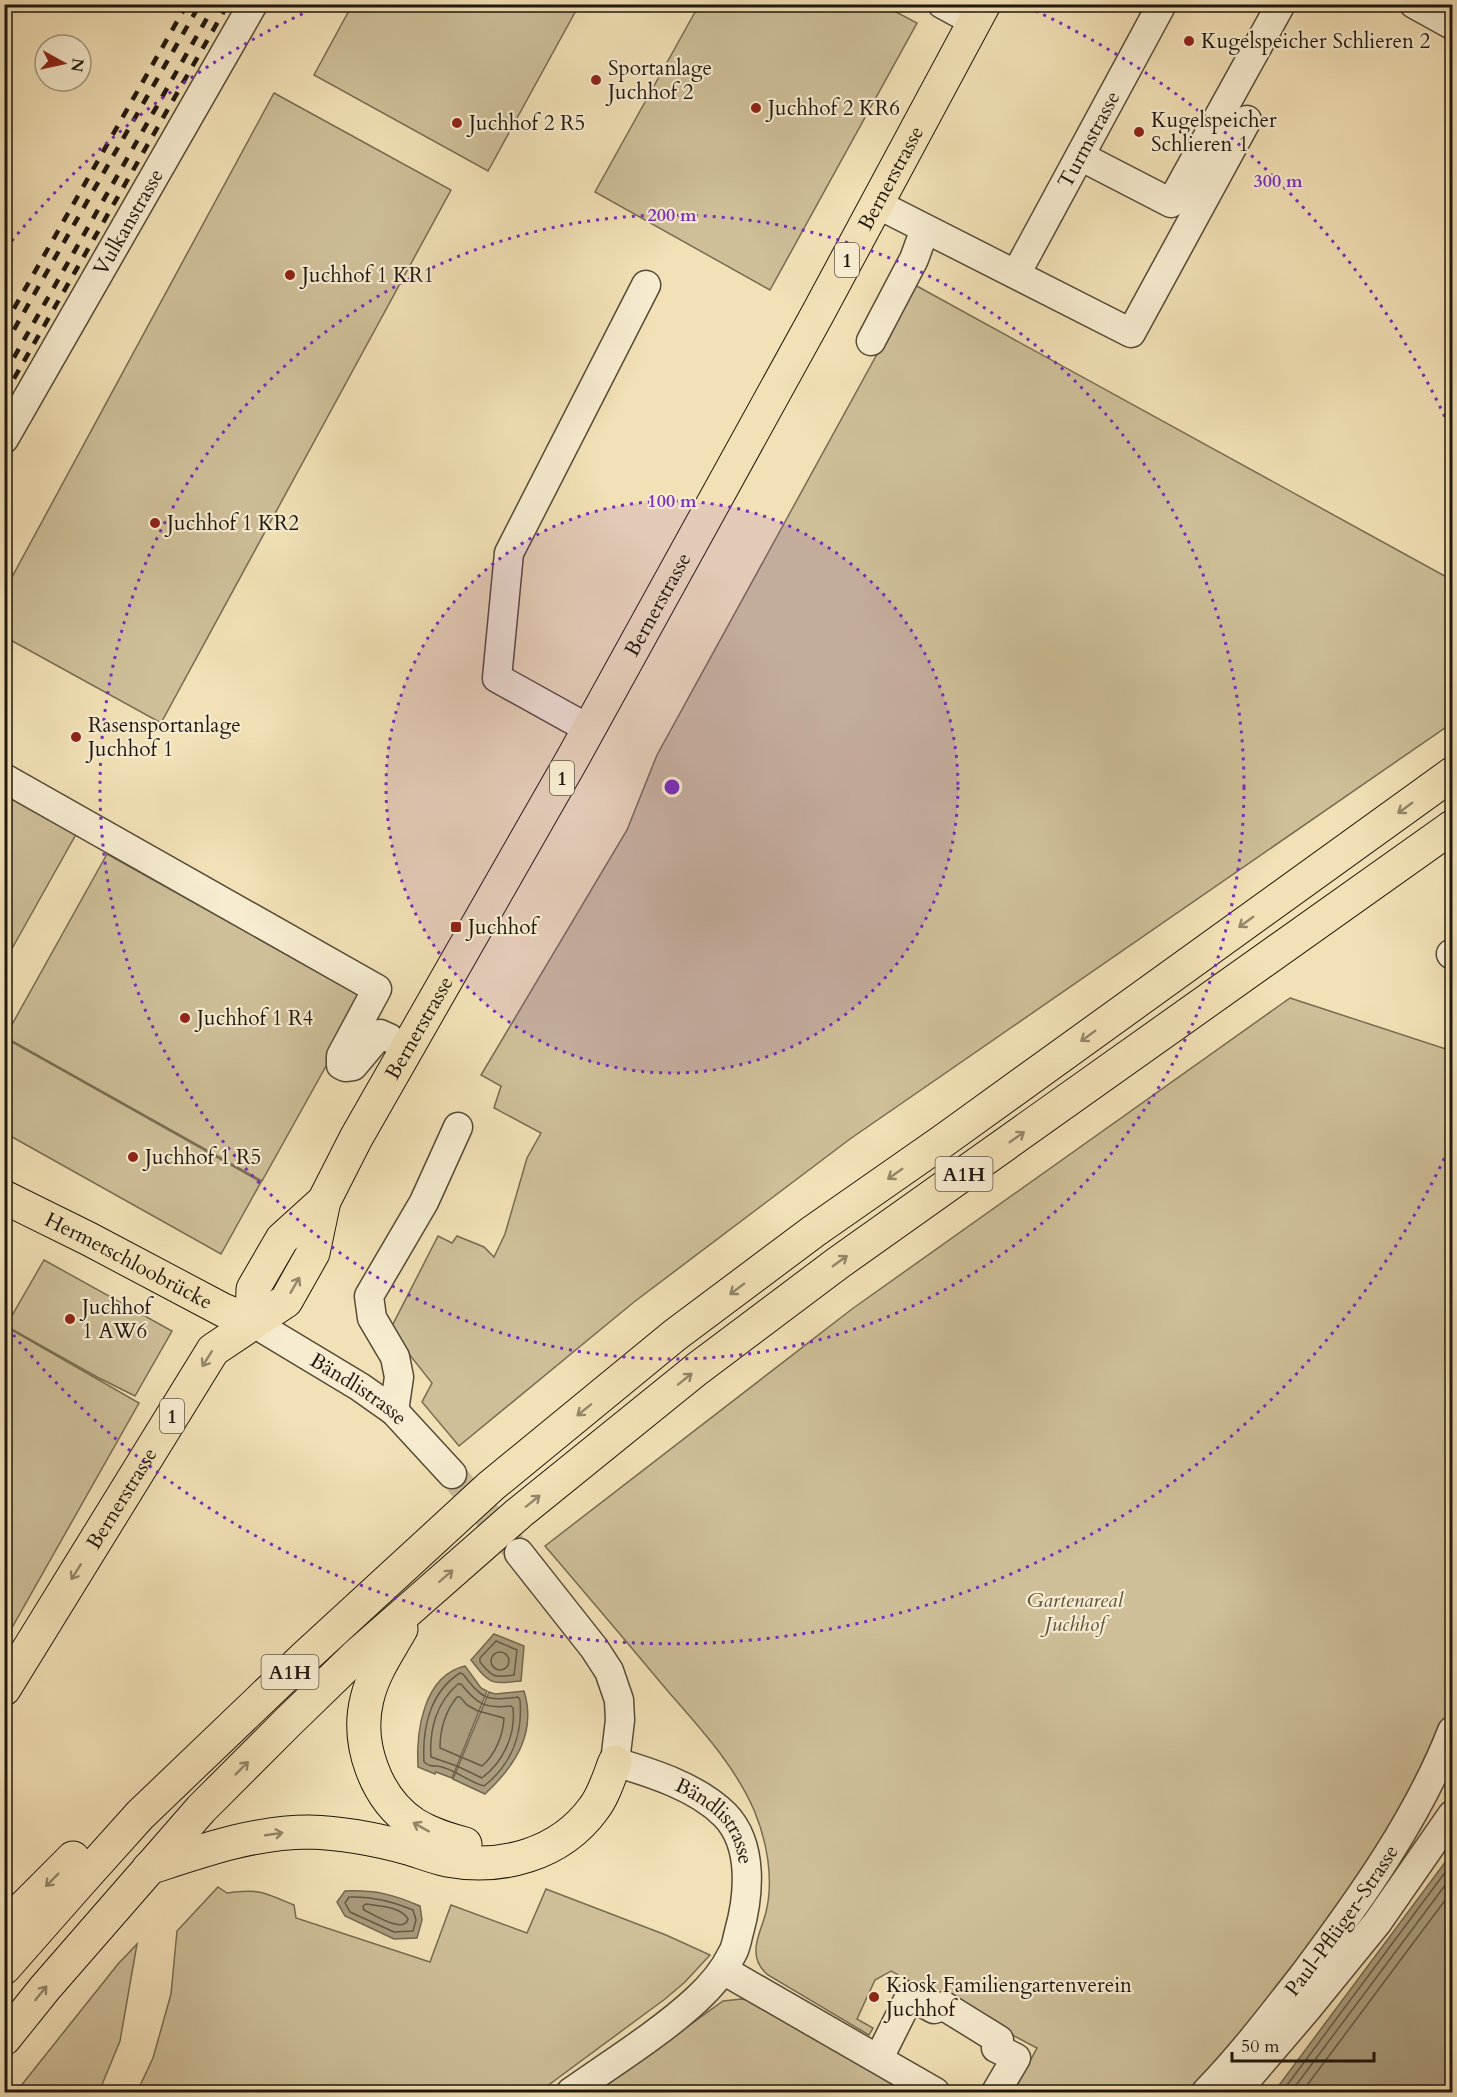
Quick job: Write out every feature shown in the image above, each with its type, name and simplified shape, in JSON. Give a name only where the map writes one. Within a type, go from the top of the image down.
[{"type":"main road","name":"Bernerstrasse","points":[[4,1689],[213,1350],[252,1322],[253,1289],[282,1239],[324,1201],[356,1138],[589,729],[980,13]]},
{"type":"main road","name":"A1H","points":[[139,1805],[297,1643],[407,1546],[441,1530],[675,1335],[805,1238],[1452,774]]},
{"type":"main road","name":"A1H","points":[[4,2039],[45,1988],[201,1809],[286,1723],[415,1604],[519,1513],[653,1405],[829,1270],[1452,827]]},
{"type":"main road","name":"Hermetschloobrücke","points":[[17,1203],[223,1310],[252,1322]]},
{"type":"main road","points":[[415,1604],[374,1677],[366,1700],[364,1725],[365,1747],[376,1780],[390,1802],[413,1823],[438,1837],[465,1844],[487,1845],[510,1842],[534,1833],[553,1822],[615,1762]]},
{"type":"main road","points":[[148,1869],[248,1838],[280,1833],[310,1832],[370,1838],[466,1863],[496,1864],[523,1858],[557,1841],[586,1817],[601,1797],[615,1762]]},
{"type":"main road","points":[[4,1927],[139,1805]]},
{"type":"main road","points":[[4,1968],[78,1884],[139,1805]]},
{"type":"street","name":"Vulkanstrasse","points":[[4,439],[253,4]]},
{"type":"street","points":[[942,4],[980,13]]},
{"type":"street","name":"Turmstrasse","points":[[1016,274],[1162,4]]},
{"type":"street","points":[[1080,156],[1171,203],[1281,4]]},
{"type":"street","points":[[1414,4],[1452,25]]},
{"type":"street","points":[[877,204],[1131,333],[1247,120]]},
{"type":"street","points":[[871,341],[914,259],[925,229]]},
{"type":"street","points":[[589,729],[497,678],[509,554],[646,285]]},
{"type":"street","points":[[4,778],[378,989],[341,1056],[341,1065],[353,1066],[381,1034],[389,1038]]},
{"type":"street","points":[[394,1411],[399,1377],[395,1357],[372,1318],[369,1296],[424,1202],[458,1127]]},
{"type":"street","name":"Bändlistrasse","points":[[252,1322],[360,1387],[394,1411],[452,1474]]},
{"type":"street","points":[[519,1553],[594,1648],[609,1671],[619,1700],[620,1720],[615,1762]]},
{"type":"street","name":"Paul-Pflüger-Strasse","points":[[1206,2092],[1233,2065],[1338,1928],[1401,1832],[1442,1759],[1452,1731]]},
{"type":"street","name":"Bändlistrasse","points":[[571,2092],[696,2000],[723,1970],[733,1953],[747,1891],[746,1865],[739,1839],[731,1822],[700,1797],[650,1774],[615,1762]]},
{"type":"street","points":[[1236,2092],[1377,1923],[1452,1815]]},
{"type":"street","points":[[723,1970],[935,2092]]},
{"type":"street","points":[[879,2058],[910,1996],[934,2009],[944,2006],[999,2040],[996,2048],[1016,2058],[996,2092]]},
{"type":"green space","name":"Juchhof 2 R5","points":[[352,5],[579,5],[488,171],[314,75]]},
{"type":"green space","name":"Juchhof 2 KR6","points":[[699,5],[883,5],[917,23],[770,290],[595,192]]},
{"type":"green space","points":[[274,93],[451,190],[161,723],[5,637],[5,590]]},
{"type":"green space","points":[[915,285],[1452,580],[1452,723],[850,1139],[634,1302],[459,1446],[422,1402],[432,1383],[390,1330],[438,1236],[452,1243],[457,1236],[484,1247],[494,1257],[505,1234],[527,1158],[541,1133],[494,1108],[501,1086],[481,1075],[627,830],[657,755]]},
{"type":"green space","points":[[5,787],[79,829],[5,961]]},
{"type":"green space","name":"Juchhof 1 R4","points":[[107,854],[364,998],[262,1181],[5,1037]]},
{"type":"green space","name":"Gartenareal Juchhof","points":[[1290,998],[1452,1051],[1452,1704],[1435,1744],[1377,1849],[1314,1944],[1190,2092],[1013,2092],[1037,2048],[891,1971],[875,1980],[857,2019],[873,2028],[869,2035],[763,1970],[757,1959],[756,1947],[768,1899],[768,1860],[759,1822],[746,1793],[726,1761],[703,1731],[545,1546],[852,1309]]},
{"type":"green space","name":"Juchhof 1 R5","points":[[5,1038],[261,1182],[221,1254],[5,1133]]},
{"type":"green space","name":"Juchhof 1 AW6","points":[[44,1260],[172,1331],[135,1396],[6,1326]]},
{"type":"green space","points":[[5,1326],[139,1403],[5,1640]]},
{"type":"green space","points":[[218,1887],[227,1893],[255,1891],[268,1895],[294,1905],[296,1918],[430,1962],[451,1905],[527,1933],[546,1889],[666,1935],[710,1955],[685,1982],[665,1999],[539,2092],[137,2092],[153,2058],[171,1994],[177,1931]]},
{"type":"green space","points":[[137,1944],[120,2041],[99,2092],[16,2092],[118,1964]]},
{"type":"green space","points":[[749,2000],[915,2092],[597,2092],[723,2001]]},
{"type":"water","points":[[494,1634],[524,1646],[521,1681],[491,1681],[471,1660]]},
{"type":"water","points":[[465,1666],[481,1688],[487,1691],[452,1778],[418,1767],[419,1738],[425,1707],[431,1693],[451,1672]]},
{"type":"water","points":[[524,1691],[528,1721],[525,1735],[521,1748],[506,1772],[485,1794],[453,1779],[489,1692],[495,1694]]},
{"type":"water","points":[[1452,1853],[1452,2092],[1274,2092]]},
{"type":"water","points":[[345,1891],[384,1894],[420,1906],[422,1920],[417,1938],[394,1939],[345,1916],[337,1902]]},
{"type":"tunnel","points":[[452,1474],[513,1546]]},
{"type":"railway","points":[[4,326],[187,4]]},
{"type":"railway","points":[[4,347],[200,4]]},
{"type":"railway","points":[[4,375],[215,4]]},
{"type":"railway","points":[[4,396],[228,4]]},
{"type":"place","name":"Kugelspeicher Schlieren 2","points":[[1189,41]]},
{"type":"place","name":"Sportanlage Juchhof 2","points":[[596,80]]},
{"type":"place","name":"Juchhof 2 KR6","points":[[756,108]]},
{"type":"place","name":"Juchhof 2 R5","points":[[457,123]]},
{"type":"place","name":"Kugelspeicher Schlieren 1","points":[[1139,132]]},
{"type":"place","name":"Juchhof 1 KR1","points":[[290,275]]},
{"type":"place","name":"Juchhof 1 KR2","points":[[155,523]]},
{"type":"place","name":"Rasensportanlage Juchhof 1","points":[[76,737]]},
{"type":"place","name":"Juchhof","points":[[456,927]]},
{"type":"place","name":"Juchhof 1 R4","points":[[185,1018]]},
{"type":"place","name":"Juchhof 1 R5","points":[[133,1157]]},
{"type":"place","name":"Juchhof 1 AW6","points":[[70,1319]]},
{"type":"place","name":"Kiosk Familiengartenverein Juchhof","points":[[874,1997]]}]
